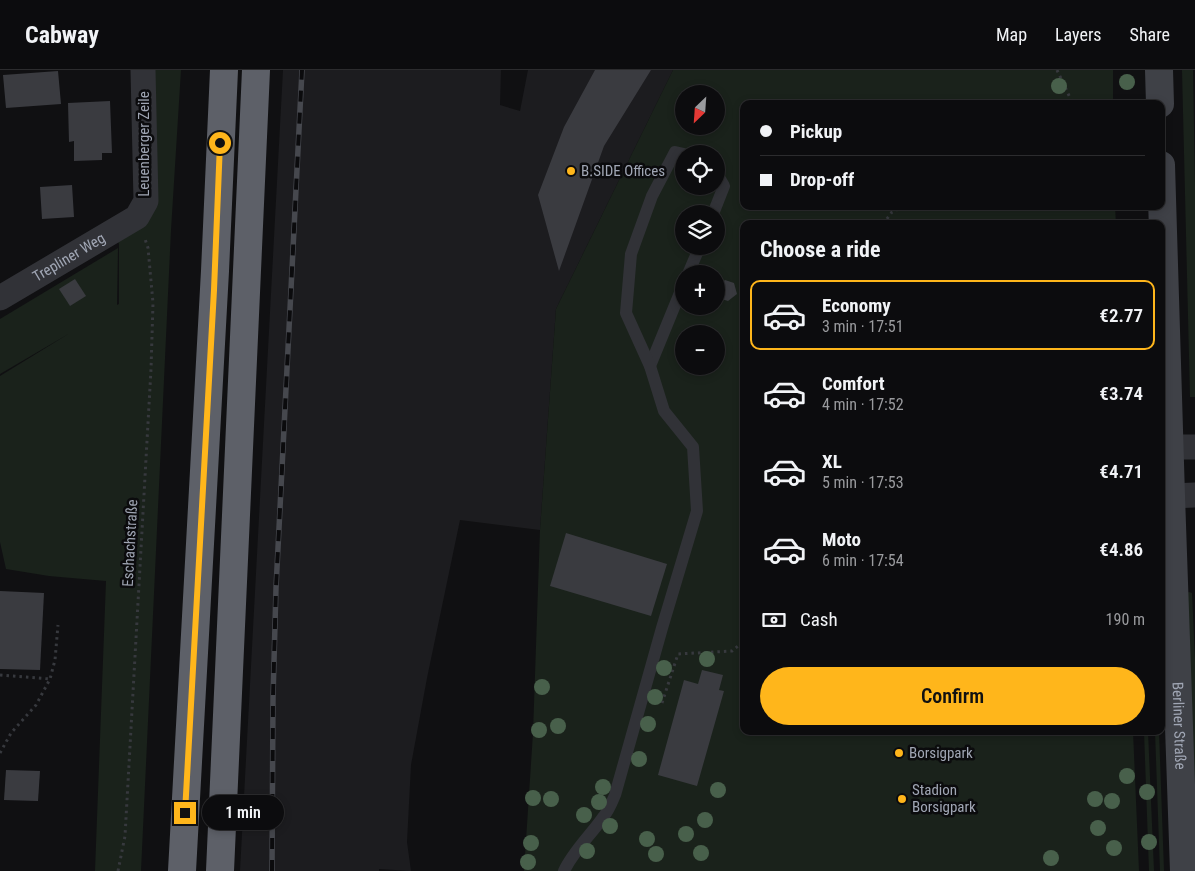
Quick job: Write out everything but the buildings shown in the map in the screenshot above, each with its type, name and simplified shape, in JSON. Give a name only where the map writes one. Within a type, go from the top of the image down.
[{"type":"highway","points":[[182,871],[214,290],[224,70]]},
{"type":"highway","points":[[220,871],[256,70]]},
{"type":"main road","points":[[1159,70],[1160,100]]},
{"type":"main road","name":"Berliner Straße","points":[[1164,210],[1182,447],[1184,871]]},
{"type":"street","name":"Leuenberger Zeile","points":[[137,217],[146,201],[143,70]]},
{"type":"street","name":"Trepliner Weg","points":[[0,298],[137,217]]},
{"type":"lane","points":[[564,871],[581,844],[605,816],[615,794],[697,511],[693,447],[664,411],[650,366],[626,313],[631,254],[652,196],[675,152]]},
{"type":"lane","points":[[650,366],[675,305]]},
{"type":"path","points":[[1057,70],[1071,100]]},
{"type":"path","points":[[886,220],[892,212],[896,210]]},
{"type":"path","name":"Eschachstraße","points":[[118,871],[125,836],[153,313],[148,248],[137,217]]},
{"type":"path","points":[[0,753],[11,733],[36,705],[50,678],[55,660],[58,625]]},
{"type":"path","points":[[660,708],[678,654],[732,651],[740,644]]},
{"type":"path","points":[[0,675],[50,678]]},
{"type":"shaded area","points":[[153,70],[181,70],[171,230],[141,871],[95,871],[106,581],[49,576],[6,569],[0,542],[0,376],[70,333],[0,374],[0,319],[118,248],[117,305],[119,304],[119,244],[115,234],[131,227]]},
{"type":"shaded area","points":[[283,70],[501,70],[500,105],[520,111],[528,70],[673,70],[556,309],[540,530],[460,520],[411,765],[407,842],[411,871],[379,869],[379,871],[240,871]]},
{"type":"shaded area","points":[[673,70],[1113,70],[1113,100],[740,100],[740,210],[1115,210],[1116,220],[740,220],[740,735],[1133,735],[1139,871],[524,871],[533,733],[540,530],[556,309]]},
{"type":"shaded area","points":[[1182,70],[1193,70],[1195,397],[1190,397]]},
{"type":"shaded area","points":[[1186,593],[1192,593],[1195,659],[1195,818]]},
{"type":"shaded area","points":[[1144,735],[1148,735],[1154,871],[1149,871]]},
{"type":"shaded area","points":[[1155,735],[1159,735],[1164,871],[1160,871]]},
{"type":"railway","points":[[272,871],[276,588],[302,70]]},
{"type":"place","name":"B.SIDE Offices","points":[[571,171]]},
{"type":"place","name":"Borsigpark","points":[[899,753]]},
{"type":"place","name":"Stadion Borsigpark","points":[[902,799]]},
{"type":"route","points":[[185,813],[214,290],[220,143]]}]
